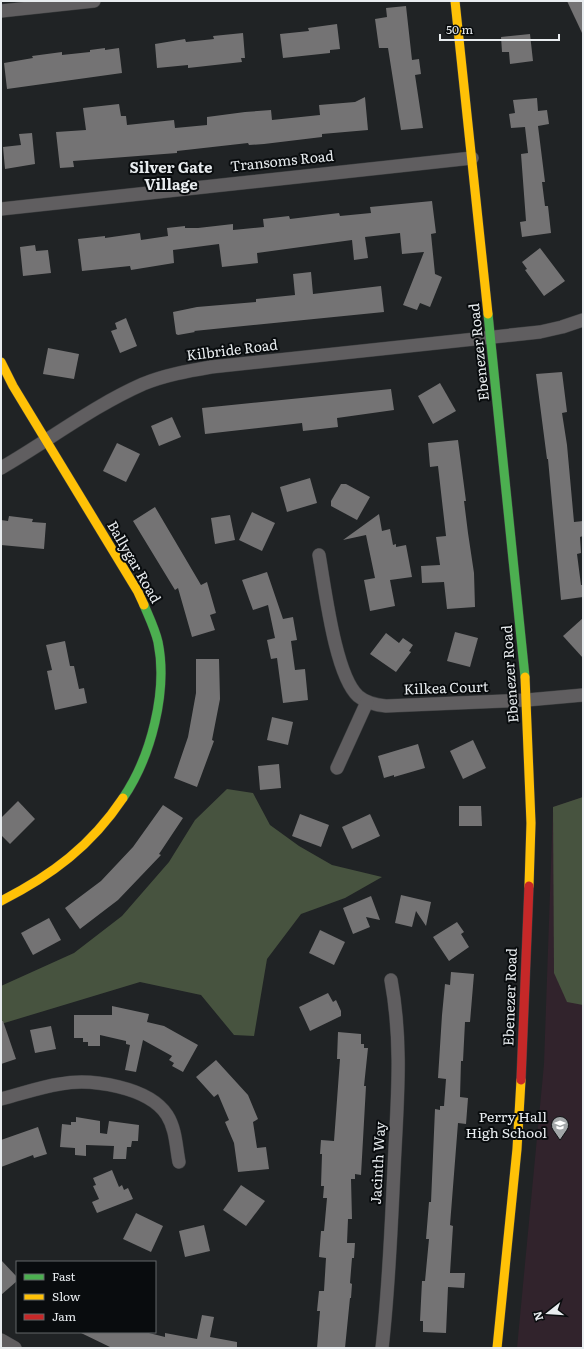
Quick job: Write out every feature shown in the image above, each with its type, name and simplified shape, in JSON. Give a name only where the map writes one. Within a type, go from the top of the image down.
[{"type":"street","points":[[1,11],[94,1]]},
{"type":"street","name":"Ebenezer Road","points":[[455,1],[519,602],[527,700],[531,823],[523,1044],[517,1149],[497,1348]]},
{"type":"street","name":"Transoms Road","points":[[1,209],[472,158]]},
{"type":"street","name":"Kilbride Road","points":[[1,468],[82,418],[131,390],[169,375],[192,370],[540,332],[583,320]]},
{"type":"street","name":"Ballygar Road","points":[[1,362],[138,592],[152,623],[159,649],[158,712],[141,770],[123,800],[106,825],[57,870],[28,889],[1,901]]},
{"type":"street","name":"Kilkea Court","points":[[319,555],[340,664],[351,688],[358,696],[368,702],[386,706],[527,700],[583,695]]},
{"type":"street","points":[[337,768],[368,702]]},
{"type":"street","name":"Jacinth Way","points":[[382,1348],[391,1250],[399,1055],[397,1012],[391,980]]},
{"type":"street","points":[[1,1099],[61,1084],[82,1082],[111,1085],[133,1091],[149,1098],[167,1115],[175,1136],[179,1162]]},
{"type":"street","points":[[1,1340],[15,1348]]},
{"type":"shaded area","name":"Perry Hall High School","points":[[583,797],[583,1348],[517,1348],[544,1064],[553,807]]},
{"type":"green space","points":[[227,789],[253,793],[270,825],[299,846],[332,865],[382,877],[345,898],[301,914],[267,959],[254,1036],[234,1035],[201,995],[140,982],[1,1024],[1,986],[74,953],[122,916],[169,862],[195,820]]},
{"type":"green space","points":[[583,797],[583,1005],[567,1002],[554,973],[553,807]]},
{"type":"building","points":[[567,1],[583,1],[583,35]]},
{"type":"building","points":[[406,6],[412,60],[419,59],[421,74],[415,75],[423,128],[401,130],[388,48],[379,48],[375,19],[387,17],[386,8]]},
{"type":"building","points":[[337,24],[340,49],[330,50],[330,53],[283,58],[280,34],[309,31],[308,28]]},
{"type":"building","points":[[243,33],[245,58],[241,58],[242,62],[188,68],[188,65],[157,68],[155,44],[185,39],[186,42],[214,39],[213,36]]},
{"type":"building","points":[[530,34],[533,61],[510,64],[509,52],[502,52],[501,37]]},
{"type":"building","points":[[105,48],[105,50],[119,48],[122,73],[7,89],[4,63],[33,58],[32,56],[62,52],[62,55],[90,52],[90,50]]},
{"type":"building","points":[[365,97],[368,130],[322,134],[322,137],[264,144],[249,145],[248,143],[177,151],[177,153],[73,161],[74,167],[60,168],[56,132],[86,130],[83,108],[119,104],[121,116],[126,116],[127,125],[174,120],[175,128],[207,125],[207,117],[245,112],[271,110],[272,120],[320,115],[319,105],[355,102]]},
{"type":"building","points":[[537,98],[538,111],[547,110],[549,124],[538,126],[545,182],[542,182],[545,206],[548,206],[551,233],[522,237],[520,222],[526,221],[521,154],[528,153],[525,127],[511,128],[509,114],[515,113],[513,100]]},
{"type":"building","points":[[32,133],[35,164],[5,169],[3,147],[21,145],[19,134]]},
{"type":"building","points":[[432,201],[436,233],[431,234],[435,274],[442,277],[430,307],[420,303],[417,310],[403,305],[424,252],[402,254],[400,233],[365,237],[368,258],[354,260],[352,240],[257,253],[258,263],[222,267],[219,244],[173,250],[174,263],[131,270],[130,266],[82,271],[78,239],[105,236],[105,238],[140,233],[141,240],[168,236],[167,228],[185,226],[185,228],[198,228],[233,224],[233,230],[264,227],[263,219],[289,216],[290,219],[339,213],[340,216],[371,213],[370,207]]},
{"type":"building","points":[[35,245],[36,251],[48,250],[51,273],[23,276],[20,247]]},
{"type":"building","points":[[540,248],[565,281],[544,296],[525,270],[527,269],[522,262]]},
{"type":"building","points":[[311,272],[313,294],[381,286],[384,312],[194,331],[195,332],[178,335],[176,334],[173,312],[197,307],[256,302],[256,299],[295,295],[293,274]]},
{"type":"building","points":[[126,318],[137,346],[120,353],[111,331],[117,329],[115,323]]},
{"type":"building","points":[[48,348],[79,354],[74,379],[43,374]]},
{"type":"building","points":[[562,372],[567,412],[562,413],[567,445],[574,522],[583,521],[583,536],[580,537],[581,553],[577,554],[581,585],[583,585],[583,597],[561,600],[548,459],[536,374]]},
{"type":"building","points":[[440,383],[456,411],[433,424],[418,396]]},
{"type":"building","points":[[391,389],[394,410],[337,418],[338,427],[303,431],[302,423],[205,434],[202,408]]},
{"type":"building","points":[[172,417],[181,437],[159,446],[151,426]]},
{"type":"building","points":[[458,440],[466,501],[464,501],[474,573],[475,607],[447,609],[444,582],[422,583],[421,566],[440,565],[436,537],[446,536],[438,466],[430,467],[428,443]]},
{"type":"building","points":[[117,443],[140,454],[126,482],[103,471]]},
{"type":"building","points":[[310,478],[317,503],[287,512],[280,487]]},
{"type":"building","points":[[341,484],[346,484],[370,497],[357,520],[331,506],[331,501]]},
{"type":"building","points":[[155,507],[201,585],[207,582],[216,613],[210,615],[215,630],[192,637],[178,588],[175,590],[133,521]]},
{"type":"building","points":[[252,512],[275,523],[262,551],[239,540]]},
{"type":"building","points":[[379,514],[382,531],[390,529],[393,545],[396,544],[396,547],[406,545],[412,577],[390,580],[395,606],[370,611],[364,580],[375,578],[366,535],[343,540]]},
{"type":"building","points":[[230,515],[235,540],[215,544],[211,518]]},
{"type":"building","points":[[9,516],[33,519],[32,522],[46,523],[44,549],[1,545],[1,520],[8,521]]},
{"type":"building","points":[[267,572],[283,619],[293,617],[297,640],[291,641],[295,670],[305,669],[308,700],[283,703],[277,658],[271,659],[267,640],[275,638],[268,605],[253,610],[242,580]]},
{"type":"building","points":[[583,618],[583,658],[563,636]]},
{"type":"building","points":[[455,632],[478,638],[470,667],[447,661]]},
{"type":"building","points":[[386,633],[399,643],[403,638],[413,645],[409,651],[411,652],[396,672],[370,654]]},
{"type":"building","points":[[65,641],[70,666],[74,666],[79,689],[84,688],[87,703],[55,710],[47,671],[52,670],[46,645]]},
{"type":"building","points":[[196,659],[219,659],[220,699],[212,740],[214,741],[197,787],[174,778],[188,737],[196,693]]},
{"type":"building","points":[[272,717],[293,722],[288,745],[267,740]]},
{"type":"building","points":[[473,740],[486,768],[463,779],[450,751]]},
{"type":"building","points":[[418,744],[425,768],[394,777],[394,775],[384,778],[378,756]]},
{"type":"building","points":[[279,764],[281,788],[260,790],[258,766]]},
{"type":"building","points":[[18,801],[35,819],[10,844],[1,835],[1,818]]},
{"type":"building","points":[[163,805],[183,818],[159,854],[161,855],[118,900],[80,929],[65,908],[101,881],[133,847]]},
{"type":"building","points":[[459,806],[481,806],[482,826],[459,826]]},
{"type":"building","points":[[300,814],[329,825],[321,847],[292,836]]},
{"type":"building","points":[[370,814],[380,836],[352,849],[342,827]]},
{"type":"building","points":[[401,895],[431,902],[426,926],[416,911],[412,927],[395,923]]},
{"type":"building","points":[[371,896],[380,920],[366,917],[370,927],[353,934],[343,908]]},
{"type":"building","points":[[49,918],[61,940],[33,955],[21,933]]},
{"type":"building","points":[[457,922],[464,932],[461,934],[469,947],[449,961],[433,937]]},
{"type":"building","points":[[320,930],[345,942],[334,965],[309,953]]},
{"type":"building","points":[[451,972],[474,974],[470,1022],[465,1022],[463,1061],[461,1061],[460,1097],[468,1098],[466,1124],[458,1123],[450,1225],[453,1226],[450,1273],[465,1273],[464,1288],[448,1287],[446,1333],[423,1332],[423,1321],[420,1321],[422,1281],[425,1281],[429,1239],[426,1239],[429,1202],[431,1202],[435,1109],[440,1110],[440,1106],[444,1106],[446,1079],[438,1078],[442,1015],[445,984],[450,985]]},
{"type":"building","points":[[328,993],[333,1002],[336,1000],[341,1011],[341,1016],[310,1031],[299,1007]]},
{"type":"building","points":[[112,1006],[149,1014],[147,1022],[164,1026],[198,1045],[183,1072],[172,1066],[174,1063],[169,1060],[172,1056],[143,1040],[136,1072],[125,1070],[130,1045],[126,1044],[126,1041],[100,1035],[100,1046],[88,1046],[88,1042],[83,1042],[83,1038],[74,1038],[74,1015],[112,1015]]},
{"type":"building","points":[[1,1021],[3,1021],[16,1059],[1,1064]]},
{"type":"building","points":[[51,1026],[56,1049],[35,1053],[30,1030]]},
{"type":"building","points":[[338,1032],[361,1034],[361,1044],[364,1044],[364,1048],[368,1048],[364,1086],[366,1086],[361,1175],[355,1174],[355,1179],[351,1179],[352,1219],[348,1219],[347,1243],[355,1243],[354,1258],[352,1258],[350,1283],[352,1284],[351,1298],[345,1348],[317,1348],[320,1311],[317,1311],[319,1291],[324,1291],[326,1258],[319,1257],[321,1231],[324,1231],[327,1198],[323,1198],[324,1186],[321,1186],[322,1154],[320,1154],[321,1140],[334,1141],[340,1059],[337,1059]]},
{"type":"building","points":[[216,1060],[248,1095],[258,1119],[253,1122],[257,1148],[266,1147],[269,1169],[238,1172],[234,1143],[225,1122],[229,1120],[218,1094],[214,1097],[196,1077]]},
{"type":"building","points":[[76,1117],[100,1121],[100,1133],[107,1134],[109,1121],[139,1125],[138,1141],[132,1141],[131,1147],[127,1147],[126,1159],[113,1159],[114,1146],[86,1145],[86,1156],[75,1155],[75,1148],[60,1147],[62,1124],[71,1125],[71,1122],[76,1122]]},
{"type":"building","points":[[38,1127],[47,1154],[34,1158],[33,1155],[1,1167],[1,1140]]},
{"type":"building","points":[[112,1170],[119,1187],[122,1185],[124,1190],[128,1188],[133,1199],[97,1213],[92,1202],[99,1199],[93,1186],[96,1185],[93,1178]]},
{"type":"building","points":[[241,1185],[265,1201],[246,1226],[223,1210]]},
{"type":"building","points":[[136,1213],[163,1226],[151,1252],[123,1239]]},
{"type":"building","points":[[204,1225],[210,1251],[185,1257],[179,1231]]},
{"type":"building","points":[[1,1260],[16,1276],[16,1282],[1,1295]]},
{"type":"building","points":[[202,1315],[214,1317],[210,1337],[237,1342],[237,1348],[112,1348],[81,1333],[149,1333],[165,1337],[165,1333],[197,1339]]},
{"type":"traffic: fast","points":[[488,314],[525,677]]},
{"type":"traffic: fast","points":[[123,798],[142,763],[155,723],[159,702],[161,661],[154,628],[144,605]]},
{"type":"traffic: slow","points":[[455,1],[488,314]]},
{"type":"traffic: slow","points":[[1,362],[13,386],[138,592],[144,605]]},
{"type":"traffic: slow","points":[[525,677],[531,823],[529,886]]},
{"type":"traffic: slow","points":[[1,901],[37,881],[69,858],[98,831],[123,798]]},
{"type":"traffic: slow","points":[[497,1348],[517,1149],[521,1080]]},
{"type":"traffic: jam","points":[[521,1080],[529,886]]},
{"type":"place","name":"Perry Hall High School","points":[[560,1140]]},
{"type":"district","name":"Silver Gate Village","points":[[171,176]]}]
